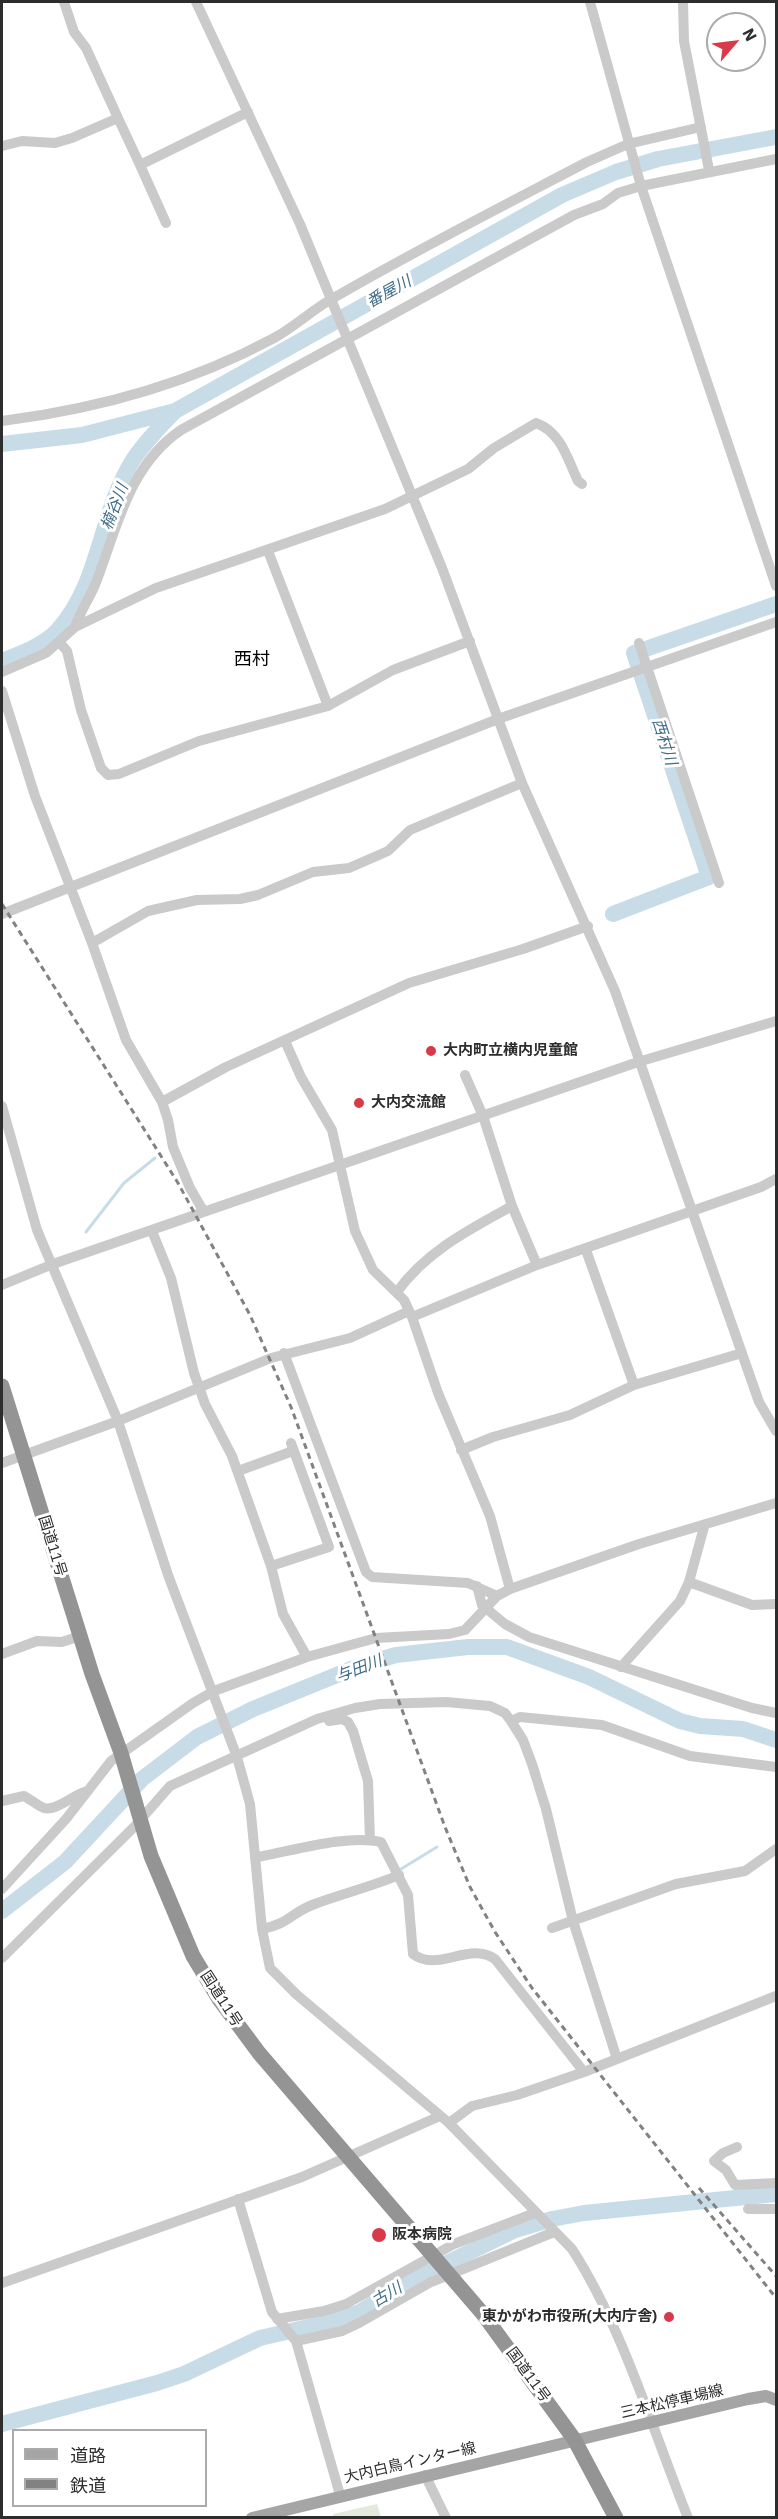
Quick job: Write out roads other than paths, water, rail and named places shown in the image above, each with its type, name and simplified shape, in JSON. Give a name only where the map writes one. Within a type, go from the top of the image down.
[{"type":"highway","name":"国道11号","points":[[2,1386],[80,1636],[140,1815],[151,1856],[177,1923],[219,1999],[258,2053],[451,2273],[574,2439],[616,2517]]},
{"type":"main road","name":"三本松停車場線","points":[[574,2439],[766,2396],[777,2400]]},
{"type":"main road","name":"大内白鳥インター線","points":[[252,2517],[292,2512],[340,2495],[574,2439]]},
{"type":"street","points":[[64,2],[74,32],[86,48],[166,223]]},
{"type":"street","points":[[196,2],[300,224],[470,641],[522,783],[588,926],[615,991],[759,1402],[777,1431]]},
{"type":"street","points":[[590,2],[640,184],[777,586]]},
{"type":"street","points":[[683,2],[684,41],[708,169]]},
{"type":"street","points":[[140,165],[248,112]]},
{"type":"street","points":[[2,146],[22,141],[55,143],[118,118]]},
{"type":"street","points":[[2,421],[54,414],[137,396],[184,378],[273,338],[331,302],[587,162],[629,146],[701,128]]},
{"type":"street","points":[[2,672],[46,653],[60,643],[75,627],[94,586],[133,483],[164,442],[346,337],[574,215],[603,204],[618,193],[640,184],[708,169],[777,159]]},
{"type":"street","points":[[75,627],[156,588],[385,509],[468,469],[494,448],[536,423],[549,428],[557,437],[578,481],[582,484]]},
{"type":"street","points":[[268,551],[328,706]]},
{"type":"street","points":[[2,914],[498,719],[777,622]]},
{"type":"street","points":[[60,643],[68,651],[81,710],[101,768],[108,775],[119,774],[199,741],[328,706],[393,670],[470,641]]},
{"type":"street","points":[[639,643],[719,883]]},
{"type":"street","points":[[2,692],[35,796],[92,942],[126,1040],[162,1102],[173,1147],[190,1188],[204,1212]]},
{"type":"street","points":[[92,942],[148,911],[197,900],[240,899],[258,895],[313,872],[349,868],[388,851],[410,830],[522,783]]},
{"type":"street","points":[[162,1102],[226,1067],[409,982],[523,950],[588,926]]},
{"type":"street","points":[[2,1285],[53,1264],[638,1062],[777,1021]]},
{"type":"street","points":[[285,1041],[301,1077],[326,1118],[340,1165],[355,1231],[373,1270],[397,1292],[411,1314],[461,1450],[474,1472],[490,1516],[510,1589]]},
{"type":"street","points":[[465,1075],[483,1116],[512,1206],[537,1265]]},
{"type":"street","points":[[2,1106],[37,1230],[118,1421],[168,1575],[236,1754],[250,1804],[257,1857],[262,1929],[268,1962],[275,1974],[444,2120],[572,2249],[586,2270],[620,2344],[688,2517]]},
{"type":"street","points":[[2,1150],[13,1147]]},
{"type":"street","points":[[2,1462],[118,1421],[284,1353],[306,1351],[350,1338],[537,1265],[586,1250],[761,1187],[777,1179]]},
{"type":"street","points":[[397,1292],[406,1280],[456,1237],[512,1206]]},
{"type":"street","points":[[152,1231],[171,1278],[199,1388],[238,1471],[271,1566],[283,1614],[307,1657]]},
{"type":"street","points":[[586,1250],[634,1385]]},
{"type":"street","points":[[284,1353],[350,1522],[366,1572],[372,1577],[477,1586],[497,1596]]},
{"type":"street","points":[[461,1450],[493,1437],[570,1415],[634,1385],[742,1353]]},
{"type":"street","points":[[238,1471],[292,1447],[329,1547],[271,1566]]},
{"type":"street","points":[[2,1889],[66,1819],[88,1791],[122,1760],[215,1695],[307,1657],[384,1637],[449,1634],[465,1630],[497,1596],[510,1589],[639,1544],[704,1527],[777,1503]]},
{"type":"street","points":[[621,1667],[680,1601],[689,1582],[704,1534],[704,1527]]},
{"type":"street","points":[[689,1582],[752,1605],[777,1604]]},
{"type":"street","points":[[477,1586],[482,1605],[486,1609],[505,1624],[529,1637],[752,1708],[777,1713]]},
{"type":"street","points":[[2,1654],[37,1641],[62,1642],[80,1636]]},
{"type":"street","points":[[2,1958],[50,1913],[140,1815],[170,1786],[317,1719],[380,1704],[446,1702],[490,1706],[505,1713],[523,1740],[542,1798],[573,1921],[617,2059]]},
{"type":"street","points":[[511,1721],[520,1717],[602,1725],[690,1756],[777,1767]]},
{"type":"street","points":[[317,1719],[325,1722],[342,1719],[348,1722],[353,1731],[368,1781],[370,1840]]},
{"type":"street","points":[[2,1801],[24,1796],[51,1809],[79,1793],[88,1791]]},
{"type":"street","points":[[257,1857],[370,1840],[381,1842],[408,1895],[413,1954],[421,1960],[431,1961],[465,1953],[489,1955],[584,2072]]},
{"type":"street","points":[[552,1928],[676,1884],[745,1871],[777,1849]]},
{"type":"street","points":[[262,1929],[288,1922],[299,1911],[313,1905],[367,1889],[399,1875]]},
{"type":"street","points":[[2,2283],[238,2199],[444,2120],[472,2106],[517,2095],[584,2072],[777,1996]]},
{"type":"street","points":[[737,2147],[723,2153],[714,2161],[726,2170],[735,2185],[777,2183]]},
{"type":"street","points":[[238,2199],[254,2245],[265,2290],[279,2321],[294,2340],[340,2495]]},
{"type":"street","points":[[748,2209],[777,2209]]},
{"type":"street","points":[[279,2321],[346,2304],[454,2244],[537,2214]]},
{"type":"street","points":[[294,2340],[342,2331],[451,2273],[552,2230]]},
{"type":"street","points":[[424,2475],[446,2517]]},
{"type":"waterway","name":"番屋川","points":[[2,444],[82,435],[175,411],[562,195],[616,172],[658,159],[776,137]]},
{"type":"waterway","name":"楠谷川","points":[[2,661],[45,641],[57,631],[72,612],[83,591],[122,481],[142,447],[174,412]]},
{"type":"waterway","name":"西村川","points":[[613,914],[709,877],[634,653],[776,604]]},
{"type":"waterway","points":[[86,1232],[124,1183],[155,1158]]},
{"type":"waterway","name":"与田川","points":[[2,1911],[65,1862],[142,1779],[197,1737],[253,1709],[359,1666],[396,1655],[468,1647],[507,1647],[589,1677],[680,1721],[700,1726],[743,1729],[776,1740]]},
{"type":"waterway","points":[[401,1869],[437,1847]]},
{"type":"waterway","name":"古川","points":[[2,2424],[157,2383],[184,2374],[260,2338],[330,2322],[360,2312],[404,2284],[515,2230],[552,2219],[584,2213],[776,2194]]},
{"type":"railway","points":[[2,904],[178,1183],[250,1315],[291,1407],[445,1827],[470,1887],[495,1932],[532,1988],[776,2298]]},
{"type":"railway","points":[[699,2188],[776,2276]]},
{"type":"place","name":"大内町立横内児童館","points":[[431,1051]]},
{"type":"place","name":"大内交流館","points":[[359,1103]]},
{"type":"place","name":"阪本病院","points":[[379,2235]]},
{"type":"place","name":"東かがわ市役所(大内庁舎)","points":[[669,2317]]},
{"type":"district","name":"西村","points":[[252,660]]}]
